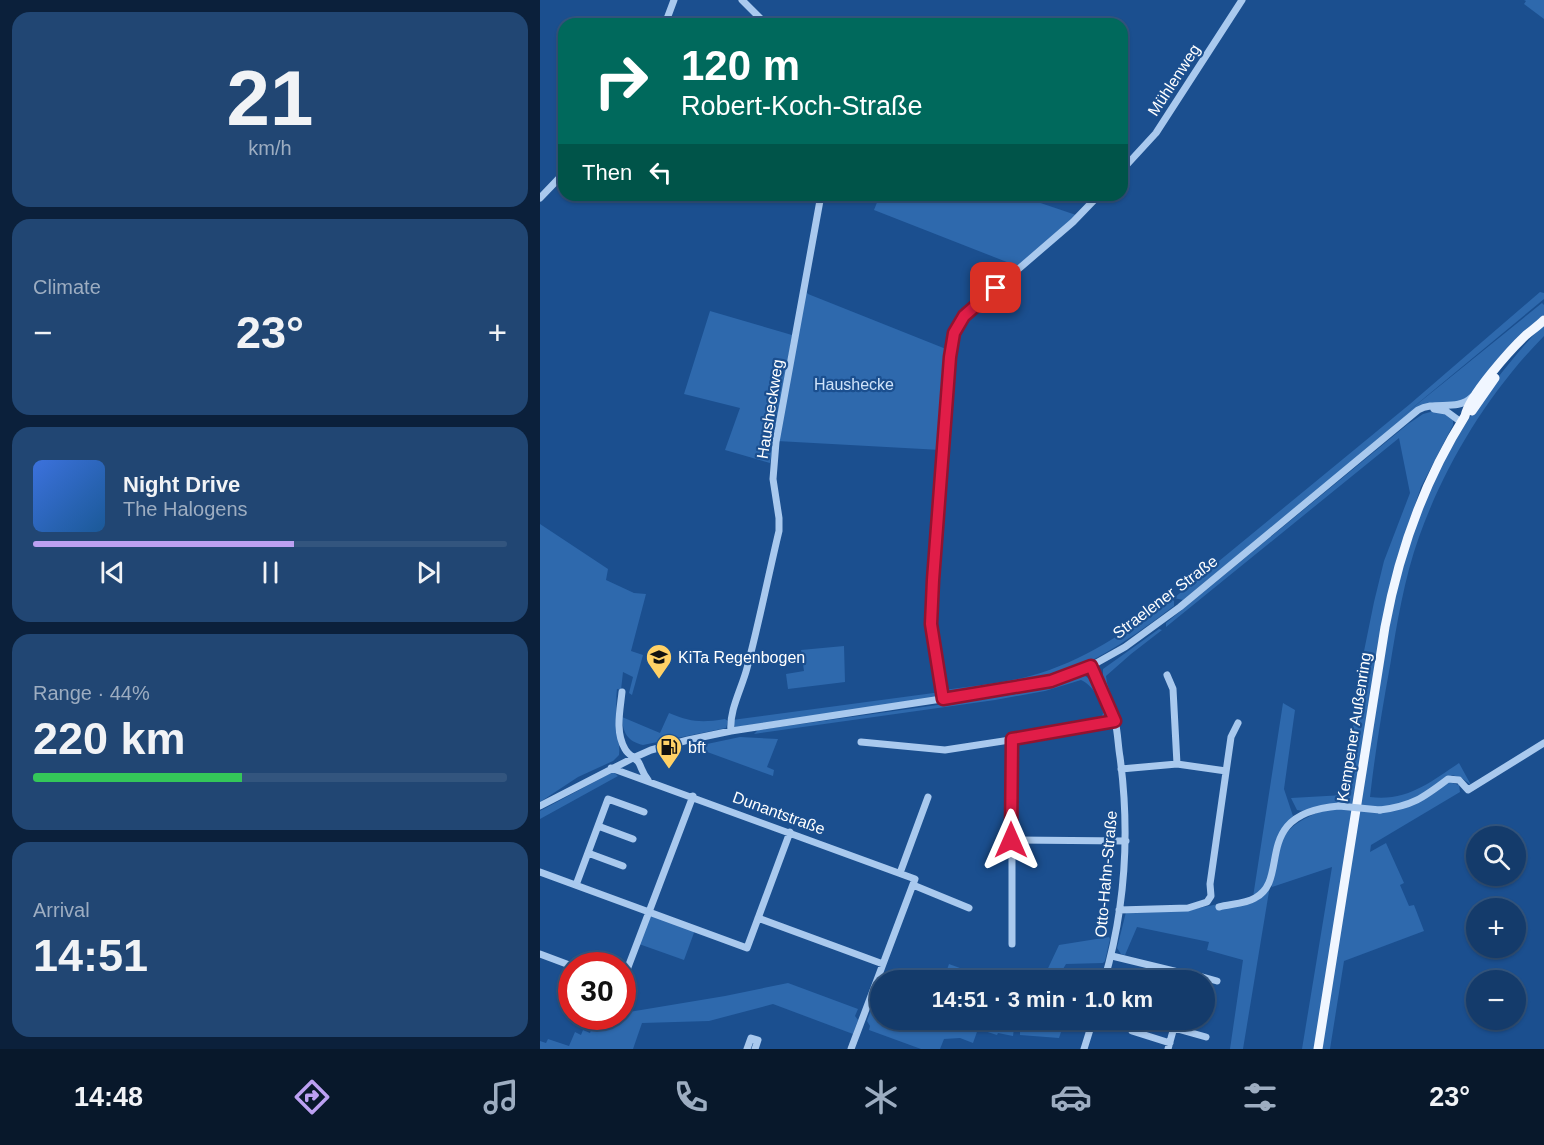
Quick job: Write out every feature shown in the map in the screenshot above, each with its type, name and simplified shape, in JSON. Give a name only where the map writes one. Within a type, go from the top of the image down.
[{"type":"main road","name":"Straelener Straße","points":[[1463,419],[1466,409],[1478,391],[1518,344],[1544,320]]},
{"type":"main road","name":"Straelener Straße","points":[[1463,419],[1472,412],[1534,329]]},
{"type":"main road","name":"Kempener Außenring","points":[[1318,1049],[1395,577],[1412,522],[1428,483],[1463,419]]},
{"type":"street","points":[[667,18],[674,0]]},
{"type":"street","points":[[742,0],[760,18]]},
{"type":"street","name":"Mühlenweg","points":[[1128,163],[1155,133],[1242,0]]},
{"type":"street","points":[[540,198],[558,179]]},
{"type":"street","name":"Hausheckweg","points":[[731,731],[731,717],[751,653],[779,531],[780,518],[774,479],[776,442],[820,201]]},
{"type":"street","points":[[943,699],[931,624],[950,357],[954,333],[964,316],[1073,222],[1093,201]]},
{"type":"street","name":"Straelener Straße","points":[[540,807],[611,768],[660,747],[731,731],[1051,681],[1091,666],[1125,647],[1180,607],[1409,417],[1425,406],[1465,403],[1478,391]]},
{"type":"street","points":[[1452,405],[1463,419]]},
{"type":"street","name":"Straelener Straße","points":[[1393,432],[1419,414],[1433,409],[1446,411],[1463,419]]},
{"type":"street","name":"Otto-Hahn-Straße","points":[[1091,666],[1115,721],[1125,801],[1126,841],[1119,910],[1108,970]]},
{"type":"street","points":[[1167,675],[1173,689],[1177,764]]},
{"type":"street","points":[[622,692],[618,730],[626,750],[639,763],[642,773],[648,780]]},
{"type":"street","points":[[861,742],[945,750],[1115,721]]},
{"type":"street","points":[[1119,910],[1188,908],[1208,902],[1211,896],[1210,884],[1226,771],[1232,737],[1238,723]]},
{"type":"street","points":[[1012,739],[1012,944]]},
{"type":"street","points":[[1219,907],[1256,898],[1269,883],[1280,838],[1299,816],[1321,807],[1339,806],[1380,810],[1399,808],[1418,801],[1448,778],[1459,780],[1468,790],[1544,743]]},
{"type":"street","points":[[1121,769],[1177,764],[1226,771]]},
{"type":"street","name":"Dunantstraße","points":[[611,768],[900,873],[969,908]]},
{"type":"street","points":[[634,952],[693,796]]},
{"type":"street","points":[[900,873],[928,797]]},
{"type":"street","points":[[576,885],[608,799],[644,812]]},
{"type":"street","points":[[598,826],[633,839]]},
{"type":"street","points":[[540,872],[747,948],[789,832]]},
{"type":"street","points":[[1011,840],[1126,841]]},
{"type":"street","points":[[588,853],[624,866]]},
{"type":"street","points":[[851,1049],[914,882]]},
{"type":"street","points":[[758,918],[883,964]]},
{"type":"street","points":[[540,954],[558,961]]},
{"type":"street","points":[[1112,956],[1170,970]]},
{"type":"street","points":[[1084,1049],[1090,1030]]},
{"type":"street","points":[[1132,1031],[1169,1046],[1173,1030]]},
{"type":"street","points":[[1181,1030],[1206,1037]]},
{"type":"street","points":[[747,1049],[751,1038],[758,1040],[755,1049]]},
{"type":"green space","points":[[1524,0],[1544,0],[1544,19],[1524,4],[1526,1]]},
{"type":"green space","points":[[878,201],[1035,201],[1076,215],[1017,266],[874,210]]},
{"type":"green space","name":"Haushecke","points":[[805,290],[808,294],[946,349],[950,347],[941,450],[777,441]]},
{"type":"green space","points":[[1540,292],[1544,293],[1544,299],[1394,423],[1542,303],[1544,315],[1531,326],[1467,398],[1453,403],[1432,403],[1321,487],[1183,600],[1174,598],[1410,404]]},
{"type":"green space","name":"Haushecke","points":[[710,311],[792,335],[770,463],[725,450],[740,408],[684,394]]},
{"type":"green space","points":[[1544,324],[1544,336],[1487,405],[1455,456],[1419,537],[1398,617],[1370,797],[1395,796],[1418,789],[1459,763],[1471,785],[1462,778],[1452,775],[1390,811],[1415,804],[1449,782],[1459,785],[1460,792],[1371,845],[1370,852],[1386,843],[1404,883],[1400,885],[1409,906],[1414,905],[1424,931],[1344,961],[1330,1049],[1321,1049],[1399,576],[1423,507],[1455,441],[1496,380]]},
{"type":"green space","points":[[1434,411],[1448,414],[1453,419],[1453,425],[1421,487],[1397,558],[1315,1049],[1302,1049],[1332,867],[1272,887],[1274,867],[1278,851],[1289,830],[1310,816],[1342,803],[1304,811],[1297,810],[1291,798],[1344,795],[1362,661],[1374,602],[1384,561],[1410,493],[1399,438],[1166,627],[1166,623],[1408,424],[1423,414]]},
{"type":"green space","points":[[540,524],[608,569],[606,580],[634,593],[646,594],[631,651],[643,655],[632,695],[629,693],[633,677],[623,672],[621,690],[617,689],[616,721],[619,755],[613,761],[578,777],[540,802]]},
{"type":"green space","points":[[1171,599],[1174,601],[1174,606],[1144,628],[1097,658],[1063,673],[1021,685],[949,696],[944,690],[1020,678],[1050,670],[1087,654]]},
{"type":"green space","points":[[1159,629],[1162,630],[1106,676],[1113,700],[1103,678],[1103,669]]},
{"type":"green space","points":[[844,646],[845,682],[788,689],[786,674],[804,671],[801,650]]},
{"type":"green space","points":[[1083,675],[1095,686],[1102,698],[1107,715],[1100,718],[1103,710],[1099,699],[1089,685],[1081,680],[1045,691],[995,700],[754,734],[758,730],[1016,694]]},
{"type":"green space","points":[[941,692],[939,697],[744,726],[735,727],[732,720]]},
{"type":"green space","points":[[1283,703],[1295,710],[1284,789],[1293,816],[1278,837],[1243,1049],[1230,1049],[1243,960],[1207,950],[1209,942],[1137,927],[1125,955],[1121,954],[1117,948],[1126,912],[1189,910],[1253,897]]},
{"type":"green space","points":[[669,713],[696,721],[725,719],[728,721],[726,728],[643,745],[630,739],[623,728],[622,717],[660,733]]},
{"type":"green space","points":[[740,737],[778,739],[767,767],[774,770],[773,776],[699,749],[691,751],[707,744]]},
{"type":"green space","points":[[613,772],[618,776],[540,819],[540,811]]},
{"type":"green space","points":[[650,915],[695,930],[684,960],[639,944]]},
{"type":"green space","points":[[1109,937],[1110,939],[1103,963],[1066,964],[1062,970],[1047,970],[1059,945]]},
{"type":"green space","points":[[949,964],[965,970],[947,970]]},
{"type":"green space","points":[[788,983],[858,1009],[855,1016],[858,1020],[853,1034],[773,1004],[709,1021],[642,1023],[633,1049],[540,1049],[540,1041],[546,1043],[548,1039],[569,1046],[575,1032],[581,1035],[583,1030],[590,1033],[591,1030],[636,1030],[636,1011]]},
{"type":"green space","points":[[870,1026],[870,1030],[978,1030],[973,1043],[960,1038],[944,1039],[940,1049],[921,1049],[869,1030]]},
{"type":"green space","points":[[981,1030],[1014,1030],[1013,1036],[998,1033],[997,1035]]},
{"type":"green space","points":[[1020,1030],[1062,1030],[1059,1038],[1020,1035]]},
{"type":"place","name":"KiTa Regenbogen","points":[[659,680]]},
{"type":"place","name":"bft","points":[[669,770]]},
{"type":"route","points":[[996,288],[964,316],[954,333],[950,357],[931,624],[943,699],[1051,681],[1091,666],[1115,721],[1012,739],[1011,840]]}]
